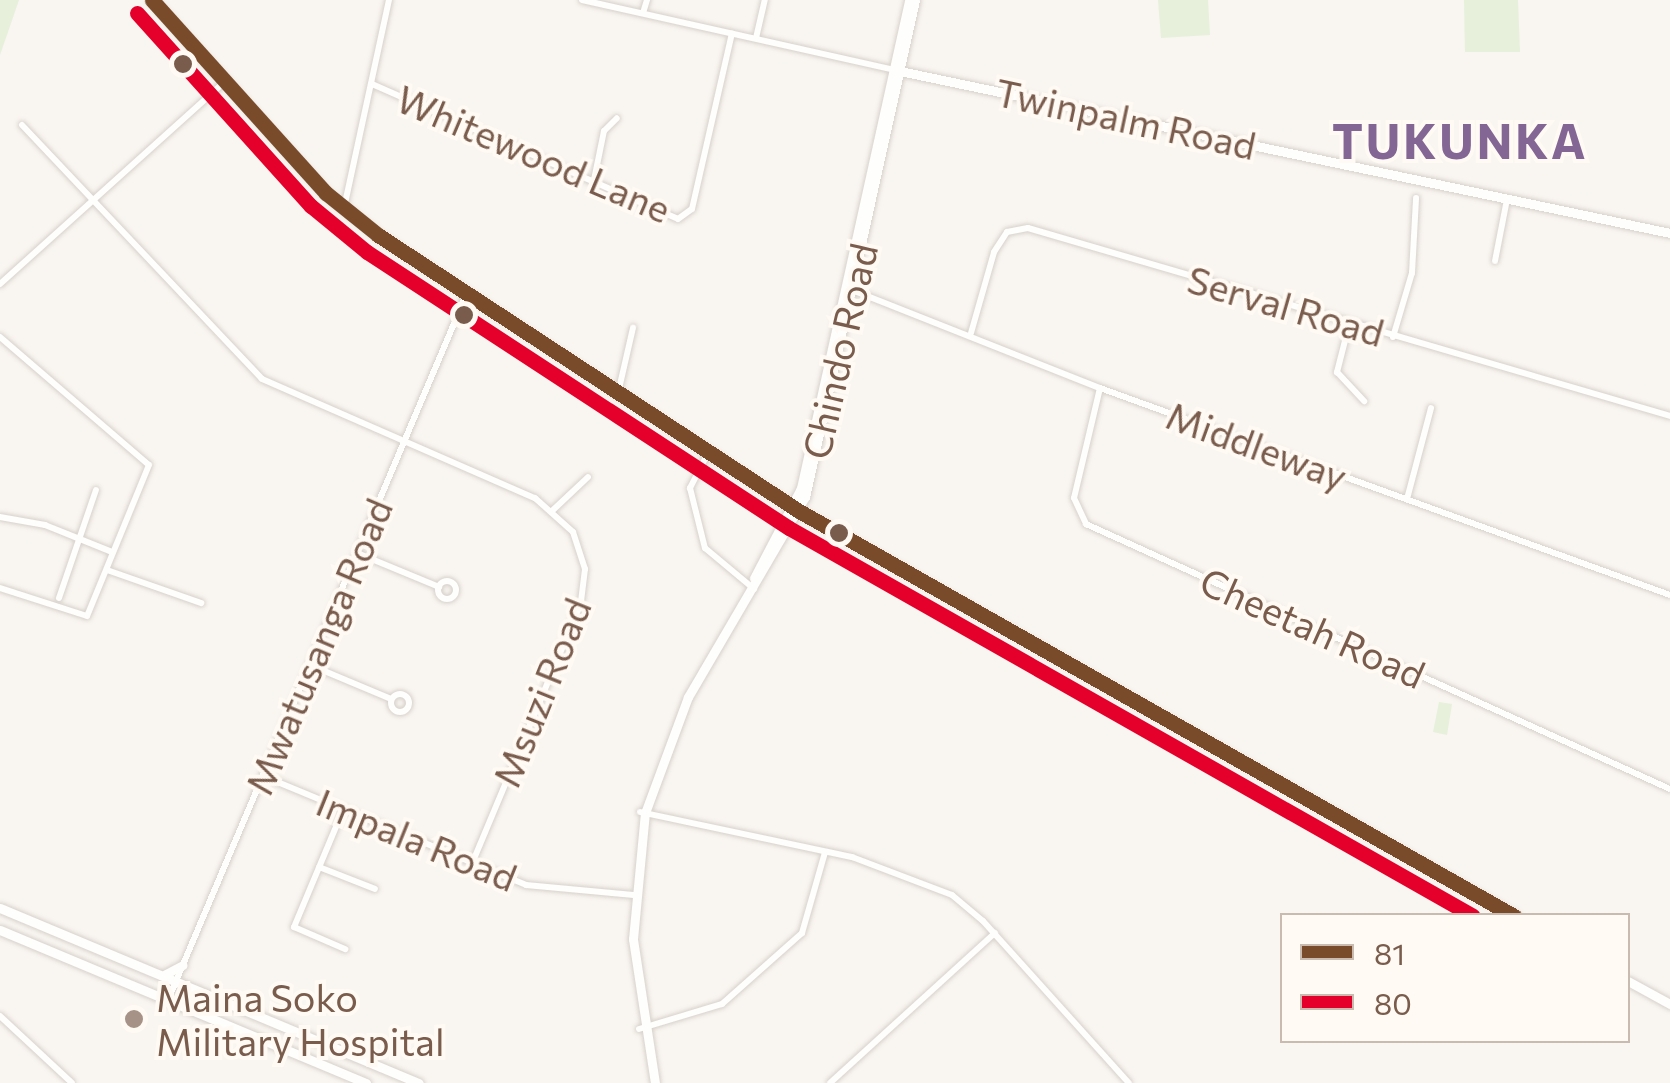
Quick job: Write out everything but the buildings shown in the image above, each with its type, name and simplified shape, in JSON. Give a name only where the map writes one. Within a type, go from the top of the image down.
[{"type":"main road","points":[[152,0],[344,208],[467,292],[814,519],[1510,913]]},
{"type":"main road","name":"Chindo Road","points":[[653,1083],[641,1028],[632,895],[643,812],[675,710],[789,524],[803,492],[912,0]]},
{"type":"main road","name":"Twinpalm Road","points":[[898,70],[1670,233]]},
{"type":"main road","points":[[778,497],[803,492],[814,519]]},
{"type":"main road","points":[[778,497],[789,524],[814,519]]},
{"type":"main road","points":[[0,908],[419,1083]]},
{"type":"main road","points":[[0,930],[366,1083]]},
{"type":"main road","points":[[162,976],[183,965]]},
{"type":"main road","points":[[1630,981],[1670,1004]]},
{"type":"street","points":[[344,208],[389,0]]},
{"type":"street","name":"Twinpalm Road","points":[[582,0],[898,70]]},
{"type":"street","points":[[643,14],[647,0]]},
{"type":"street","points":[[756,38],[764,0]]},
{"type":"street","name":"Whitewood Lane","points":[[372,84],[594,180],[671,218],[689,214],[732,32]]},
{"type":"street","points":[[0,284],[224,82]]},
{"type":"street","points":[[594,180],[604,131],[618,118]]},
{"type":"street","points":[[22,125],[96,197],[262,379],[553,510],[588,477]]},
{"type":"street","points":[[1393,337],[1412,273],[1416,198]]},
{"type":"street","points":[[1494,261],[1508,198]]},
{"type":"street","name":"Serval Road","points":[[970,333],[994,252],[1008,232],[1021,228],[1670,416]]},
{"type":"street","name":"Middleway","points":[[850,288],[1100,388],[1670,595]]},
{"type":"street","name":"Mwatusanga Road","points":[[168,1000],[467,292]]},
{"type":"street","points":[[1349,326],[1336,372],[1364,401]]},
{"type":"street","points":[[618,390],[633,328]]},
{"type":"street","points":[[0,337],[148,460],[107,570],[84,617],[0,588]]},
{"type":"street","name":"Cheetah Road","points":[[1100,388],[1074,498],[1086,524],[1670,789]]},
{"type":"street","points":[[1407,499],[1430,408]]},
{"type":"street","points":[[710,450],[690,488],[704,542],[752,587]]},
{"type":"street","points":[[59,598],[96,490]]},
{"type":"street","name":"Msuzi Road","points":[[472,864],[584,595],[578,540],[553,510]]},
{"type":"street","points":[[0,517],[112,552]]},
{"type":"street","points":[[357,553],[439,587]]},
{"type":"street","points":[[107,570],[201,602]]},
{"type":"street","points":[[310,665],[391,699]]},
{"type":"street","name":"Impala Road","points":[[263,776],[536,887],[632,895]]},
{"type":"street","points":[[343,810],[294,930],[345,950]]},
{"type":"street","points":[[643,812],[912,874],[952,895],[995,934],[1129,1083]]},
{"type":"street","points":[[641,1028],[722,1004],[802,932],[825,852]]},
{"type":"street","points":[[319,867],[375,890]]},
{"type":"street","points":[[830,1083],[995,934]]},
{"type":"street","points":[[0,1016],[72,1083]]},
{"type":"green space","points":[[0,0],[19,0],[0,55]]},
{"type":"green space","points":[[1158,0],[1208,0],[1210,35],[1161,38]]},
{"type":"green space","points":[[1464,0],[1518,0],[1520,52],[1465,52]]},
{"type":"green space","points":[[1439,702],[1452,704],[1447,735],[1433,732]]},
{"type":"transit line","name":"81","points":[[152,0],[326,193],[378,235],[799,511],[1509,913]]},
{"type":"transit line","name":"80","points":[[137,13],[311,206],[367,252],[789,528],[1468,913]]},
{"type":"place","name":"Maina Soko Military Hospital","points":[[134,1019]]},
{"type":"district","name":"TUKUNKA","points":[[1460,140]]}]
